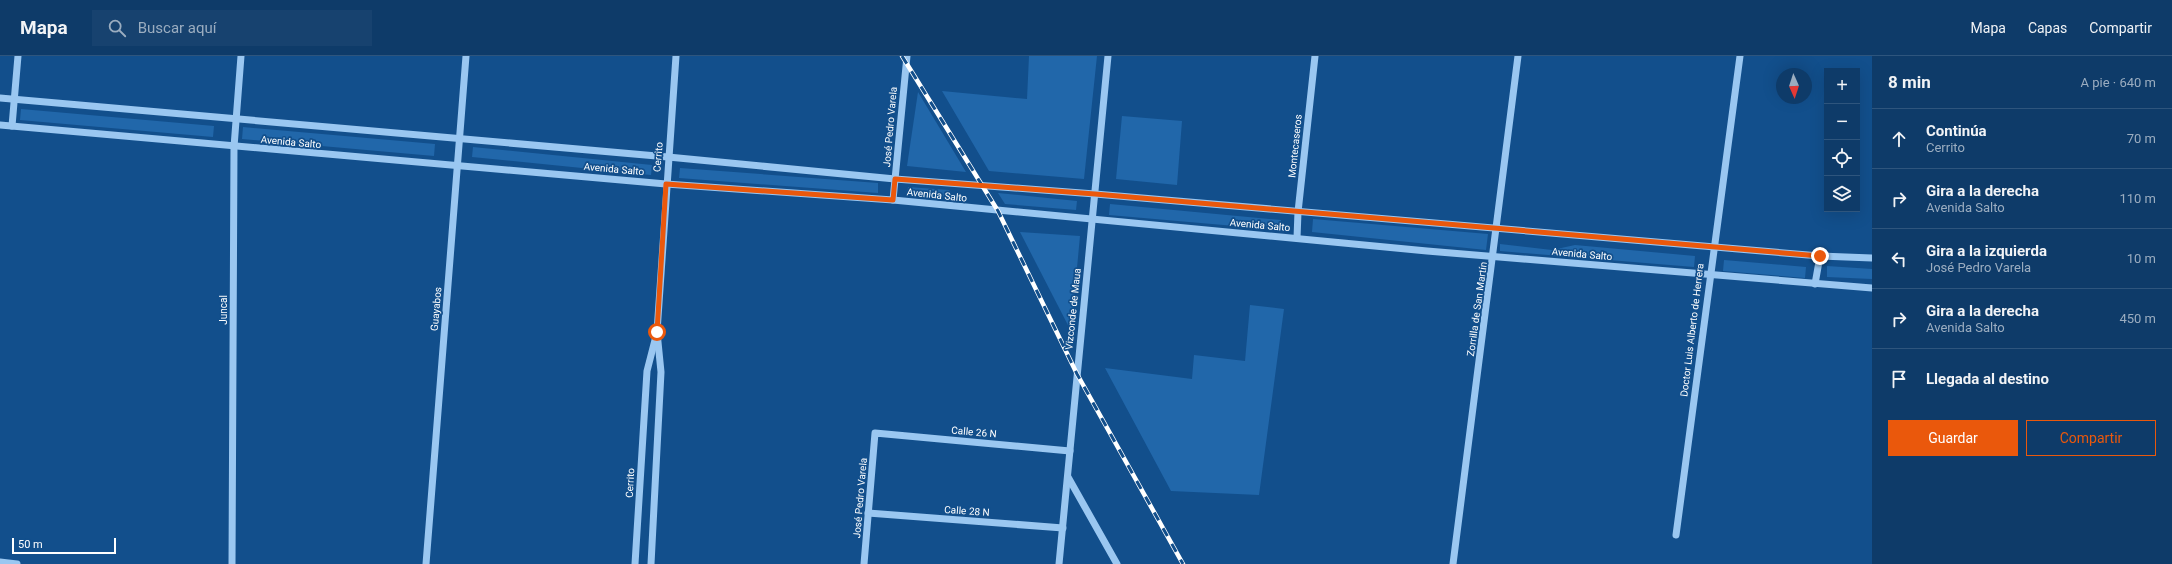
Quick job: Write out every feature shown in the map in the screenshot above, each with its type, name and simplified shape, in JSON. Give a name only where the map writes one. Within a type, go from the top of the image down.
[{"type":"street","points":[[12,126],[18,56]]},
{"type":"street","name":"Juncal","points":[[232,564],[234,147],[241,56]]},
{"type":"street","name":"Guayabos","points":[[426,564],[466,56]]},
{"type":"street","name":"Cerrito","points":[[651,564],[661,372],[657,332],[676,56]]},
{"type":"street","name":"José Pedro Varela","points":[[893,200],[906,56]]},
{"type":"street","name":"Vizconde de Maua","points":[[1059,564],[1108,56]]},
{"type":"street","name":"Montecaseros","points":[[1296,238],[1315,56]]},
{"type":"street","name":"Zorrilla de San Martín","points":[[1453,564],[1494,256],[1518,56]]},
{"type":"street","name":"Doctor Luis Alberto de Herrera","points":[[1676,535],[1713,246],[1740,56]]},
{"type":"street","name":"Avenida Salto","points":[[0,98],[460,138],[895,179],[1095,194],[1820,256],[1872,258]]},
{"type":"street","name":"Avenida Salto","points":[[0,125],[234,147],[666,184],[893,200],[1494,256],[1872,288]]},
{"type":"street","points":[[1815,284],[1820,256]]},
{"type":"street","name":"Cerrito","points":[[635,564],[647,371],[657,332]]},
{"type":"street","name":"José Pedro Varela","points":[[864,564],[875,433]]},
{"type":"street","name":"Calle 26 N","points":[[875,433],[1070,451]]},
{"type":"street","points":[[1068,476],[1117,564]]},
{"type":"street","name":"Calle 28 N","points":[[868,514],[1063,528]]},
{"type":"street","points":[[0,562],[17,564]]},
{"type":"shaded area","points":[[1029,56],[1097,56],[1084,179],[989,171],[942,91],[1027,99]]},
{"type":"shaded area","points":[[918,92],[966,172],[907,166]]},
{"type":"shaded area","points":[[21,109],[214,126],[213,137],[20,120]]},
{"type":"shaded area","points":[[1122,116],[1182,121],[1177,185],[1116,179]]},
{"type":"shaded area","points":[[243,127],[435,144],[434,156],[242,139]]},
{"type":"shaded area","points":[[473,147],[652,165],[651,175],[472,157]]},
{"type":"shaded area","points":[[680,168],[878,183],[878,193],[679,178]]},
{"type":"shaded area","points":[[908,187],[949,190],[957,200],[907,194]]},
{"type":"shaded area","points":[[998,193],[1077,201],[1076,210],[1005,204]]},
{"type":"shaded area","points":[[1110,204],[1281,220],[1280,230],[1109,215]]},
{"type":"shaded area","points":[[1313,219],[1488,234],[1486,250],[1312,232]]},
{"type":"shaded area","points":[[1020,232],[1080,236],[1071,331]]},
{"type":"shaded area","points":[[1500,244],[1552,250],[1575,245],[1695,256],[1694,267],[1500,251]]},
{"type":"shaded area","points":[[1724,260],[1806,267],[1805,278],[1723,271]]},
{"type":"shaded area","points":[[1827,266],[1872,269],[1872,279],[1827,277]]},
{"type":"shaded area","points":[[1250,305],[1284,309],[1259,495],[1171,491],[1105,368],[1192,379],[1194,355],[1245,361]]},
{"type":"railway","points":[[902,56],[998,211],[1077,374],[1183,564]]},
{"type":"route","points":[[657,332],[666,184],[893,200],[895,179],[1095,194],[1820,256]]}]
